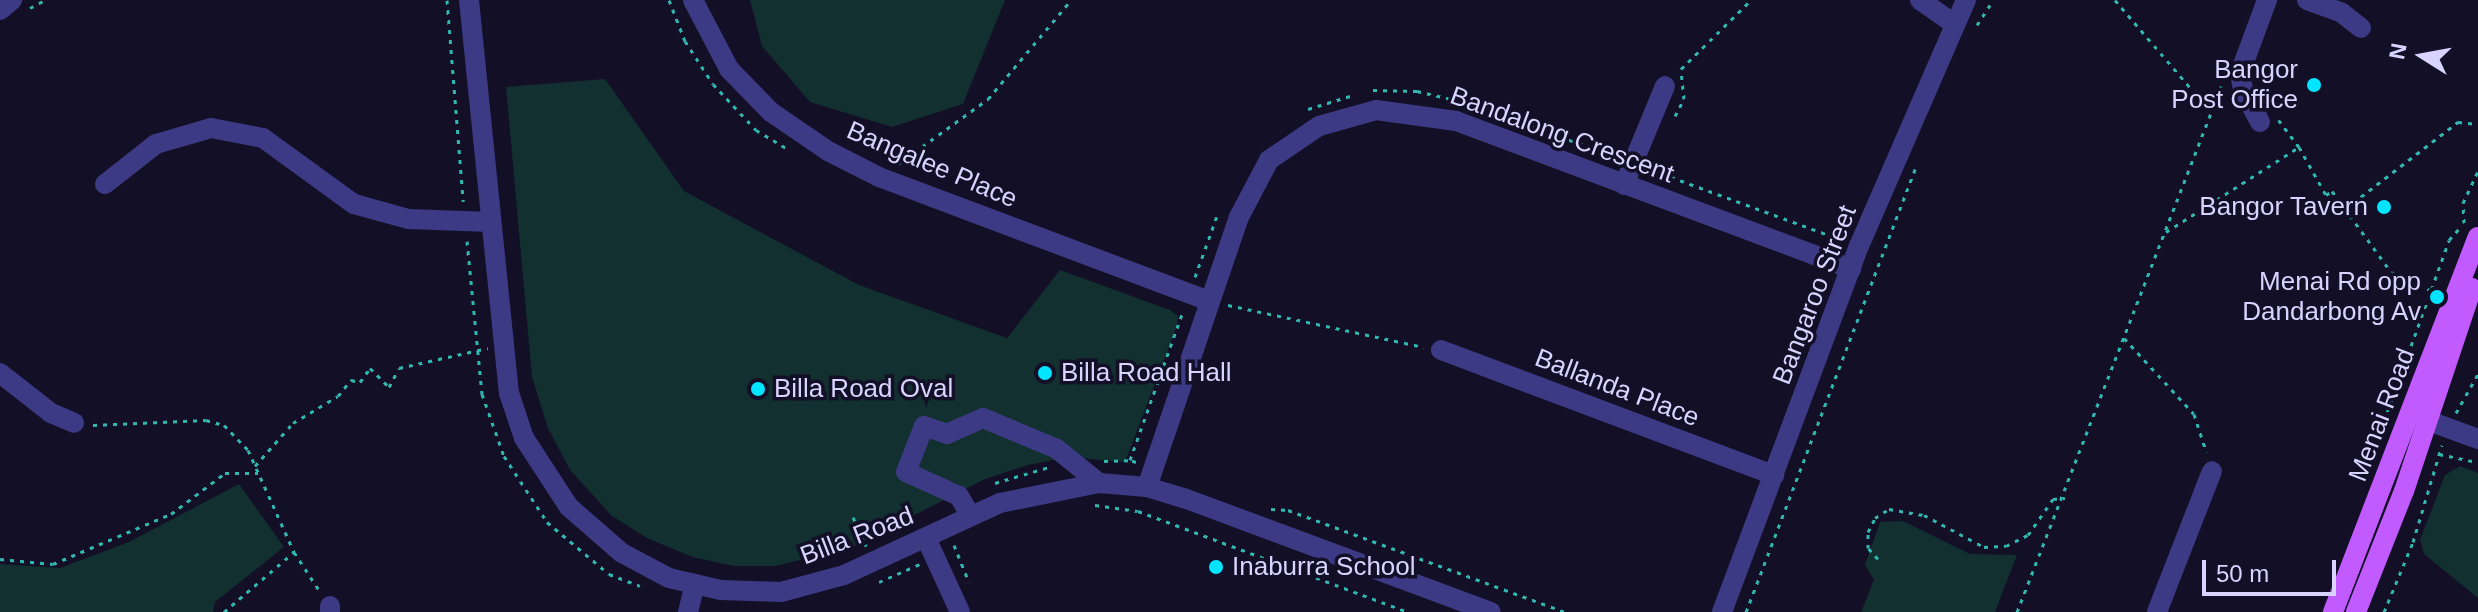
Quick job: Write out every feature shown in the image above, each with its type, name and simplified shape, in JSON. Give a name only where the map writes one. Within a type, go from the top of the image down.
[{"type":"main road","name":"Menai Road","points":[[2356,612],[2478,237]]},
{"type":"main road","name":"Menai Road","points":[[2333,612],[2420,418],[2478,269]]},
{"type":"street","points":[[0,10],[12,0]]},
{"type":"street","name":"Billa Road","points":[[469,0],[509,393],[524,438],[569,507],[622,553],[669,578],[695,584],[781,592],[844,575],[970,515],[1027,495],[1150,477],[1491,612]]},
{"type":"street","name":"Bangalee Place","points":[[693,0],[729,69],[771,112],[828,151],[879,177],[1199,297]]},
{"type":"street","points":[[1920,0],[1952,22]]},
{"type":"street","name":"Bangaroo Street","points":[[1722,612],[1859,246],[1952,22],[1966,0]]},
{"type":"street","points":[[2260,122],[2243,90],[2240,73],[2267,0]]},
{"type":"street","points":[[2319,2],[2361,28]]},
{"type":"street","points":[[1624,185],[1665,86]]},
{"type":"street","name":"Bandalong Crescent","points":[[1150,477],[1199,297],[1269,160],[1319,126],[1376,110],[1456,121],[1851,269]]},
{"type":"street","points":[[105,184],[156,144],[211,128],[263,138],[354,204],[408,219],[490,222]]},
{"type":"street","name":"Ballanda Place","points":[[1441,350],[1774,475]]},
{"type":"street","points":[[0,373],[51,413],[74,423]]},
{"type":"street","points":[[970,515],[959,496],[906,472],[924,426],[947,434],[983,418],[1057,449],[1099,483]]},
{"type":"street","points":[[2420,418],[2478,439]]},
{"type":"street","points":[[2157,612],[2212,471]]},
{"type":"street","points":[[926,538],[960,612]]},
{"type":"street","points":[[688,612],[695,584]]},
{"type":"path","points":[[447,0],[482,394],[504,456],[547,522],[609,574],[646,588]]},
{"type":"path","points":[[879,177],[988,99],[1071,0]]},
{"type":"path","points":[[1681,69],[1751,0]]},
{"type":"path","points":[[1971,35],[1993,0]]},
{"type":"path","points":[[2115,0],[2211,112]]},
{"type":"path","points":[[2017,612],[2065,498],[2228,69]]},
{"type":"path","points":[[1301,115],[1312,106],[1375,89],[1417,91],[1460,101],[1859,246]]},
{"type":"path","points":[[2345,209],[2458,122],[2478,124]]},
{"type":"path","points":[[2299,147],[2326,195],[2332,191],[2391,272],[2430,290]]},
{"type":"path","points":[[1746,612],[1917,164]]},
{"type":"path","points":[[2380,434],[2449,240],[2464,223],[2463,203],[2478,171]]},
{"type":"path","points":[[1150,477],[1130,460],[1199,297],[1224,204]]},
{"type":"path","points":[[1199,297],[1441,350]]},
{"type":"path","points":[[2124,338],[2194,414],[2212,471]]},
{"type":"path","points":[[255,466],[293,423],[338,396],[351,380],[360,382],[370,368],[389,387],[399,368],[502,346]]},
{"type":"path","points":[[2384,612],[2449,428],[2478,374]]},
{"type":"path","points":[[74,423],[215,422],[241,440],[294,552],[330,609]]},
{"type":"path","points":[[2440,455],[2478,462]]},
{"type":"path","points":[[0,559],[53,564],[171,514],[225,473],[258,473]]},
{"type":"path","points":[[1878,559],[1868,548],[1868,532],[1875,518],[1889,509],[1924,515],[1984,547],[2006,546],[2028,535],[2053,499],[2065,498]]},
{"type":"path","points":[[1091,505],[1138,511],[1408,612]]},
{"type":"path","points":[[1268,508],[1288,510],[1565,612]]},
{"type":"path","points":[[874,584],[935,557],[968,537]]},
{"type":"path","points":[[224,612],[294,552]]},
{"type":"green space","points":[[750,0],[1005,0],[963,104],[892,127],[810,102],[762,46]]},
{"type":"green space","points":[[605,79],[684,191],[859,285],[1007,338],[1060,270],[1170,310],[1178,316],[1177,326],[1125,462],[1067,457],[1028,465],[985,479],[854,546],[776,566],[734,566],[692,557],[647,538],[612,516],[570,470],[548,428],[532,377],[506,87]]},
{"type":"green space","points":[[2460,466],[2478,473],[2478,598],[2424,554],[2420,540],[2445,475]]},
{"type":"green space","points":[[239,484],[284,547],[215,602],[213,612],[0,612],[0,564],[60,568],[129,542]]},
{"type":"green space","points":[[1903,521],[1970,554],[2017,555],[1995,612],[1861,612],[1874,580],[1865,565],[1880,522]]},
{"type":"place","name":"Bangor Post Office","points":[[2314,85]]},
{"type":"place","name":"Bangor Tavern","points":[[2384,207]]},
{"type":"place","name":"Menai Rd opp Dandarbong Av","points":[[2437,297]]},
{"type":"place","name":"Billa Road Hall","points":[[1045,373]]},
{"type":"place","name":"Billa Road Oval","points":[[758,389]]},
{"type":"place","name":"Inaburra School","points":[[1216,567]]}]
